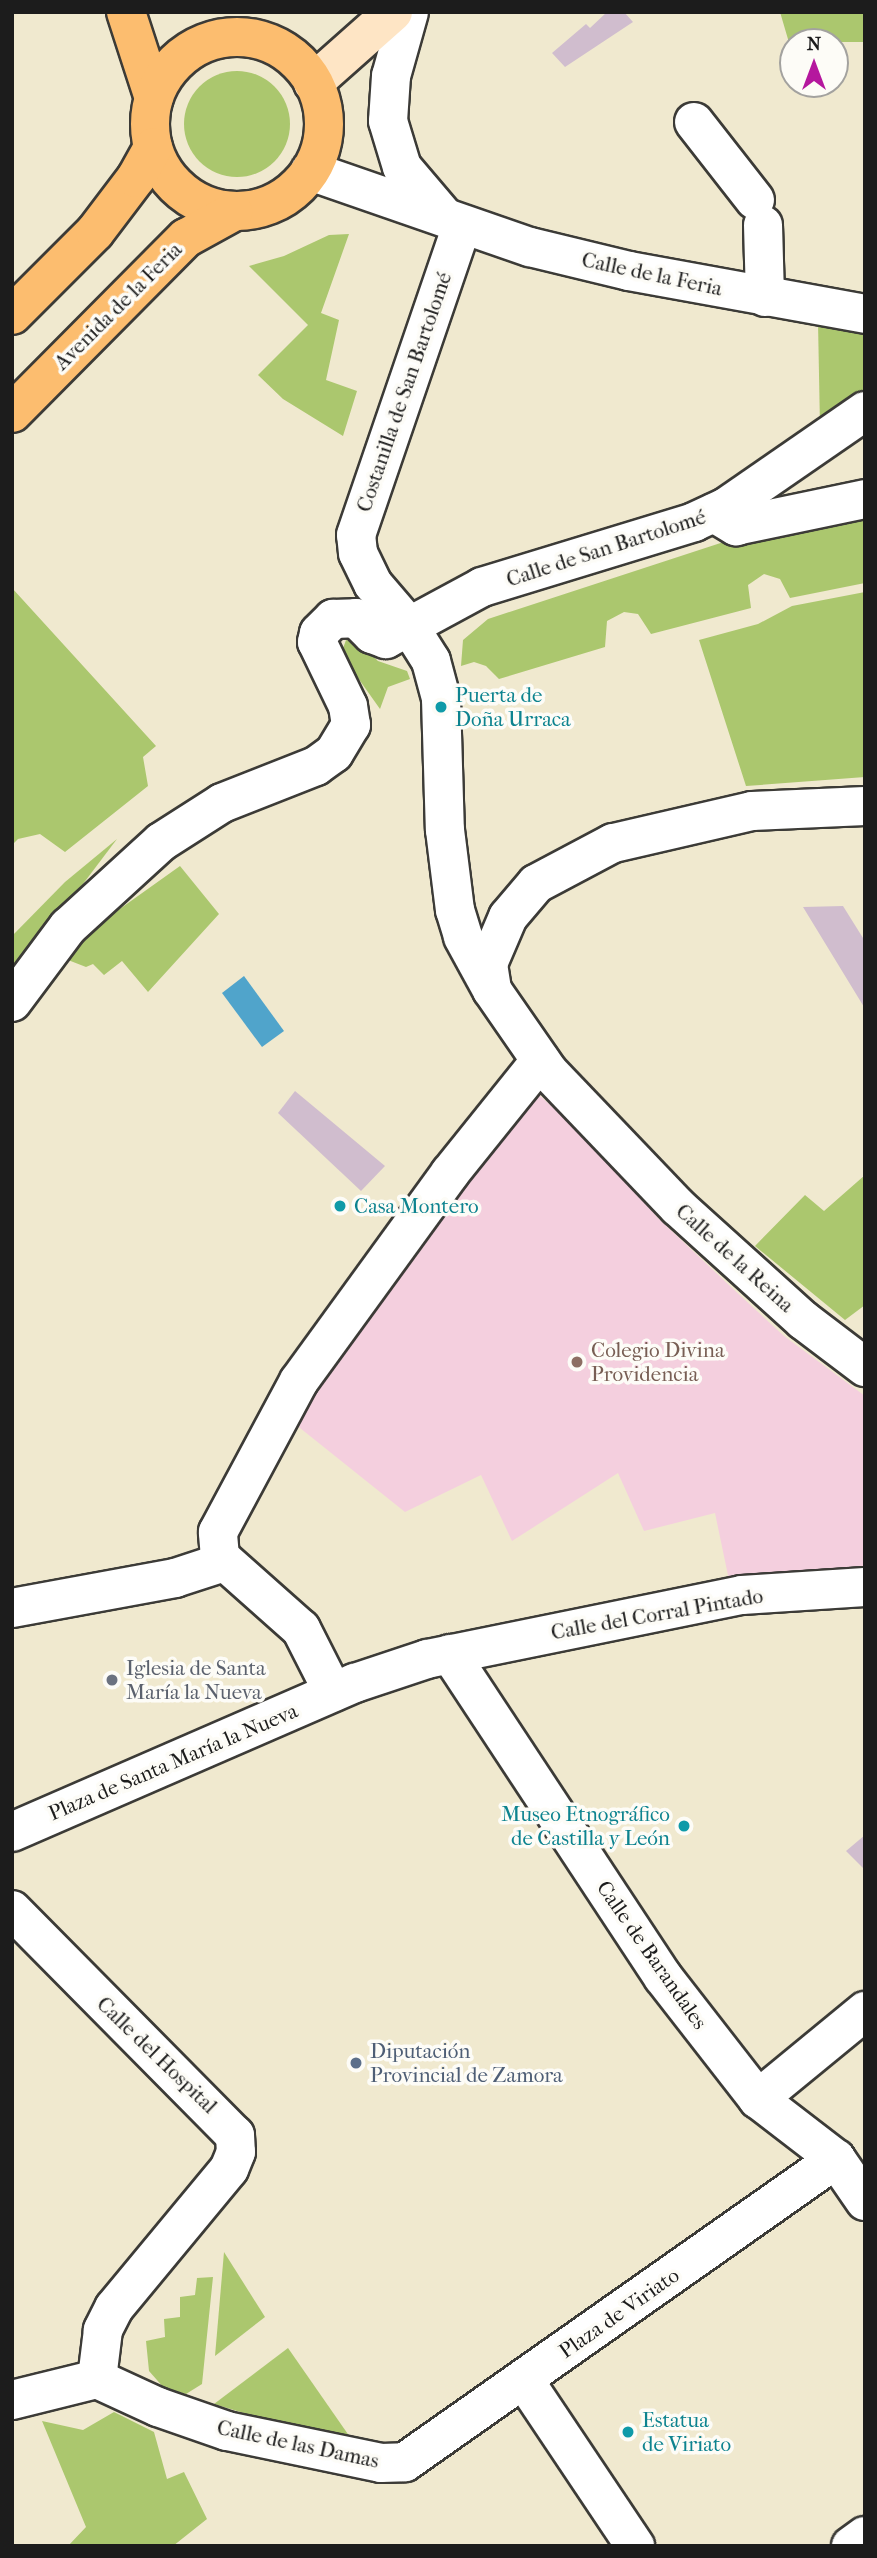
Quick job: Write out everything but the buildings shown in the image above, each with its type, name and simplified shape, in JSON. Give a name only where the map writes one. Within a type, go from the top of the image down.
[{"type":"highway","points":[[125,12],[154,98]]},
{"type":"highway","points":[[214,12],[257,39],[292,56],[313,83],[323,130],[310,171],[275,202],[233,212],[216,210],[190,197],[168,176],[153,146],[150,120],[154,98],[171,69],[191,52],[215,40],[257,39]]},
{"type":"highway","points":[[12,315],[95,232],[130,187],[153,146]]},
{"type":"highway","name":"Avenida de la Feria","points":[[12,413],[186,238],[233,212]]},
{"type":"main road","points":[[313,83],[393,12]]},
{"type":"street","points":[[409,12],[391,76],[390,129],[410,180],[453,220]]},
{"type":"street","points":[[694,122],[759,212],[765,297]]},
{"type":"street","name":"Calle de la Feria","points":[[310,171],[453,220],[614,267],[865,314]]},
{"type":"street","name":"Costanilla de San Bartolomé","points":[[453,220],[356,535],[358,552],[373,584],[409,626],[431,661],[441,699],[445,830],[458,922],[492,990]]},
{"type":"street","name":"Calle de San Bartolomé","points":[[12,1002],[68,927],[161,842],[222,803],[316,766],[341,745],[350,715],[319,651],[319,633],[325,625],[349,615],[379,639],[482,587],[715,513],[865,411]]},
{"type":"street","points":[[715,513],[736,526],[865,499]]},
{"type":"street","points":[[492,990],[488,972],[492,951],[508,917],[530,890],[558,868],[641,834],[770,808],[865,806]]},
{"type":"street","name":"Calle de la Reina","points":[[492,990],[540,1061],[678,1207],[803,1320],[865,1367]]},
{"type":"street","points":[[333,1692],[301,1629],[224,1562],[216,1539],[299,1381],[450,1173],[540,1061]]},
{"type":"street","points":[[12,1608],[159,1581],[224,1562]]},
{"type":"street","name":"Calle del Corral Pintado","points":[[450,1654],[742,1595],[865,1587]]},
{"type":"street","name":"Plaza de Santa María la Nueva","points":[[12,1832],[333,1692],[450,1654]]},
{"type":"street","name":"Calle de Barandales","points":[[450,1654],[663,1977],[758,2099],[836,2159]]},
{"type":"street","name":"Calle del Hospital","points":[[12,1910],[231,2127],[236,2144],[234,2160],[114,2308],[103,2330],[97,2379]]},
{"type":"street","points":[[758,2099],[865,2011]]},
{"type":"street","points":[[836,2159],[865,2201]]},
{"type":"street","name":"Plaza de Viriato","points":[[524,2380],[836,2159]]},
{"type":"street","points":[[12,2400],[97,2379]]},
{"type":"street","name":"Calle de las Damas","points":[[97,2379],[158,2407],[228,2431],[394,2464],[416,2457],[524,2380]]},
{"type":"street","points":[[524,2380],[635,2546]]},
{"type":"street","points":[[851,2546],[865,2536]]},
{"type":"shaded area","points":[[607,12],[624,12],[633,22],[565,67],[552,53],[586,24],[590,28]]},
{"type":"shaded area","points":[[843,906],[863,938],[865,931],[864,1007],[803,907]]},
{"type":"shaded area","points":[[295,1091],[385,1166],[361,1191],[278,1113]]},
{"type":"shaded area","name":"Colegio Divina Providencia","points":[[539,1095],[601,1150],[657,1217],[784,1336],[865,1396],[865,1566],[730,1585],[715,1513],[644,1531],[618,1473],[512,1541],[481,1475],[405,1512],[295,1424],[314,1388],[463,1187]]},
{"type":"shaded area","points":[[865,1835],[865,1870],[846,1851]]},
{"type":"green space","points":[[780,12],[865,12],[865,42],[849,42],[849,28],[785,28]]},
{"type":"green space","points":[[237,71],[257,75],[275,86],[286,104],[290,124],[286,144],[275,162],[257,173],[237,177],[217,173],[199,162],[188,144],[184,124],[188,104],[199,86],[217,75]]},
{"type":"green space","points":[[349,234],[321,313],[339,320],[326,380],[357,391],[343,436],[283,399],[258,375],[308,325],[249,266],[284,256],[329,235]]},
{"type":"green space","points":[[818,322],[865,331],[865,391],[820,427]]},
{"type":"green space","points":[[865,508],[865,583],[790,598],[780,579],[764,574],[748,585],[751,608],[651,634],[638,614],[624,612],[607,621],[605,647],[499,679],[486,666],[474,662],[461,666],[463,640],[488,619],[742,536]]},
{"type":"green space","points":[[12,588],[156,746],[143,757],[148,786],[65,852],[40,834],[18,839],[12,845]]},
{"type":"green space","points":[[865,592],[865,777],[746,786],[699,640],[758,624],[792,606]]},
{"type":"green space","points":[[346,640],[359,643],[378,661],[407,671],[410,679],[388,687],[380,709],[341,654]]},
{"type":"green space","points":[[117,839],[12,977],[12,936],[65,882]]},
{"type":"green space","points":[[180,866],[219,914],[148,992],[122,961],[104,975],[93,964],[86,967],[68,960],[65,948]]},
{"type":"green space","points":[[865,1175],[865,1305],[845,1320],[755,1246],[805,1195],[824,1211]]},
{"type":"green space","points":[[224,2252],[265,2317],[215,2356]]},
{"type":"green space","points":[[213,2277],[202,2384],[186,2394],[164,2388],[149,2371],[146,2341],[165,2337],[164,2319],[180,2317],[180,2297],[195,2295],[197,2278]]},
{"type":"green space","points":[[288,2348],[352,2440],[309,2433],[214,2404]]},
{"type":"green space","points":[[114,2412],[154,2432],[167,2479],[184,2472],[207,2519],[173,2546],[68,2546],[86,2527],[42,2421],[83,2430]]},
{"type":"water","points":[[244,976],[284,1031],[262,1047],[222,993]]},
{"type":"place","name":"Puerta de Doña Urraca","points":[[441,707]]},
{"type":"place","name":"Casa Montero","points":[[340,1206]]},
{"type":"place","name":"Colegio Divina Providencia","points":[[577,1362]]},
{"type":"place","name":"Iglesia de Santa María la Nueva","points":[[112,1680]]},
{"type":"place","name":"Museo Etnográfico de Castilla y León","points":[[684,1826]]},
{"type":"place","name":"Diputación Provincial de Zamora","points":[[356,2063]]},
{"type":"place","name":"Estatua de Viriato","points":[[628,2432]]}]
